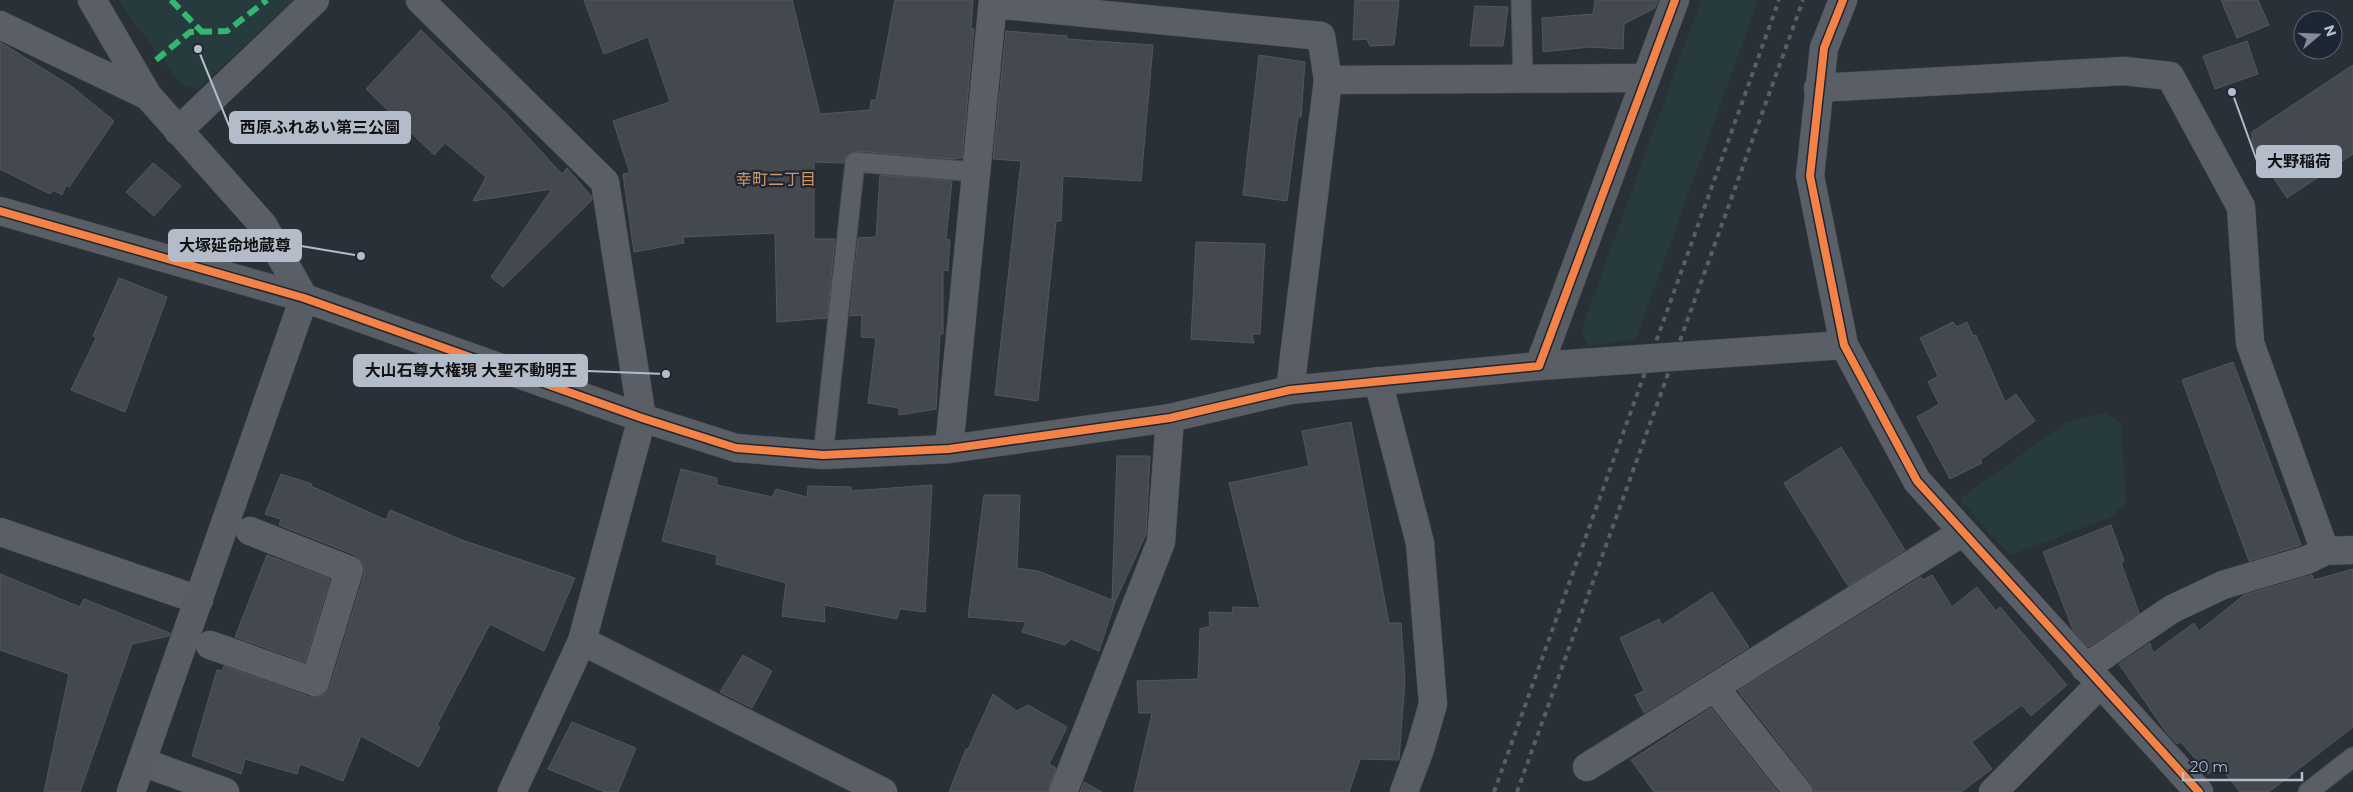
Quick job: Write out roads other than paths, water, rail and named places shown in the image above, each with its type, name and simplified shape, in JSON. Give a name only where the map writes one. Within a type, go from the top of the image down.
[{"type":"street","points":[[92,0],[148,96],[263,225],[304,298],[131,792]]},
{"type":"street","points":[[178,131],[315,0]]},
{"type":"street","points":[[420,0],[606,182],[642,418],[582,641],[512,792]]},
{"type":"street","points":[[1539,366],[1675,0]]},
{"type":"street","points":[[1843,0],[1824,48],[1818,88],[1810,176],[1844,345],[1917,481],[2199,792]]},
{"type":"street","points":[[949,449],[993,2],[1321,36],[1328,80],[1290,390]]},
{"type":"street","points":[[0,25],[148,96]]},
{"type":"street","points":[[1818,88],[2124,71],[2170,76],[2240,206],[2250,343],[2325,551]]},
{"type":"street","points":[[1328,80],[1646,78]]},
{"type":"street","points":[[0,211],[304,298],[642,418],[736,448],[823,455],[949,449],[1170,418],[1290,390],[1539,366],[1844,345]]},
{"type":"street","points":[[1378,381],[1420,543],[1433,704],[1420,749],[1404,792]]},
{"type":"street","points":[[1063,792],[1161,542],[1170,418]]},
{"type":"street","points":[[210,645],[315,682],[350,570],[250,531]]},
{"type":"street","points":[[0,532],[199,600]]},
{"type":"street","points":[[1587,766],[1716,688],[1963,532]]},
{"type":"street","points":[[1993,792],[2092,676],[2172,609],[2223,585],[2307,560],[2325,551],[2353,550]]},
{"type":"street","points":[[582,641],[883,792]]},
{"type":"street","points":[[1716,688],[1798,792]]},
{"type":"street","points":[[142,762],[225,792]]},
{"type":"lane","points":[[1521,0],[1523,79]]},
{"type":"lane","points":[[823,455],[855,162],[975,172]]},
{"type":"lane","points":[[2308,792],[2353,757]]},
{"type":"railway","points":[[1494,792],[1779,0]]},
{"type":"railway","points":[[1517,792],[1803,0]]},
{"type":"place","name":"西原ふれあい第三公園","points":[[198,49]]},
{"type":"place","name":"大野稲荷","points":[[2232,92]]},
{"type":"place","name":"大塚延命地蔵尊","points":[[361,256]]},
{"type":"place","name":"大山石尊大権現 大聖不動明王","points":[[666,374]]},
{"type":"district","name":"幸町二丁目","points":[[776,179]]}]
